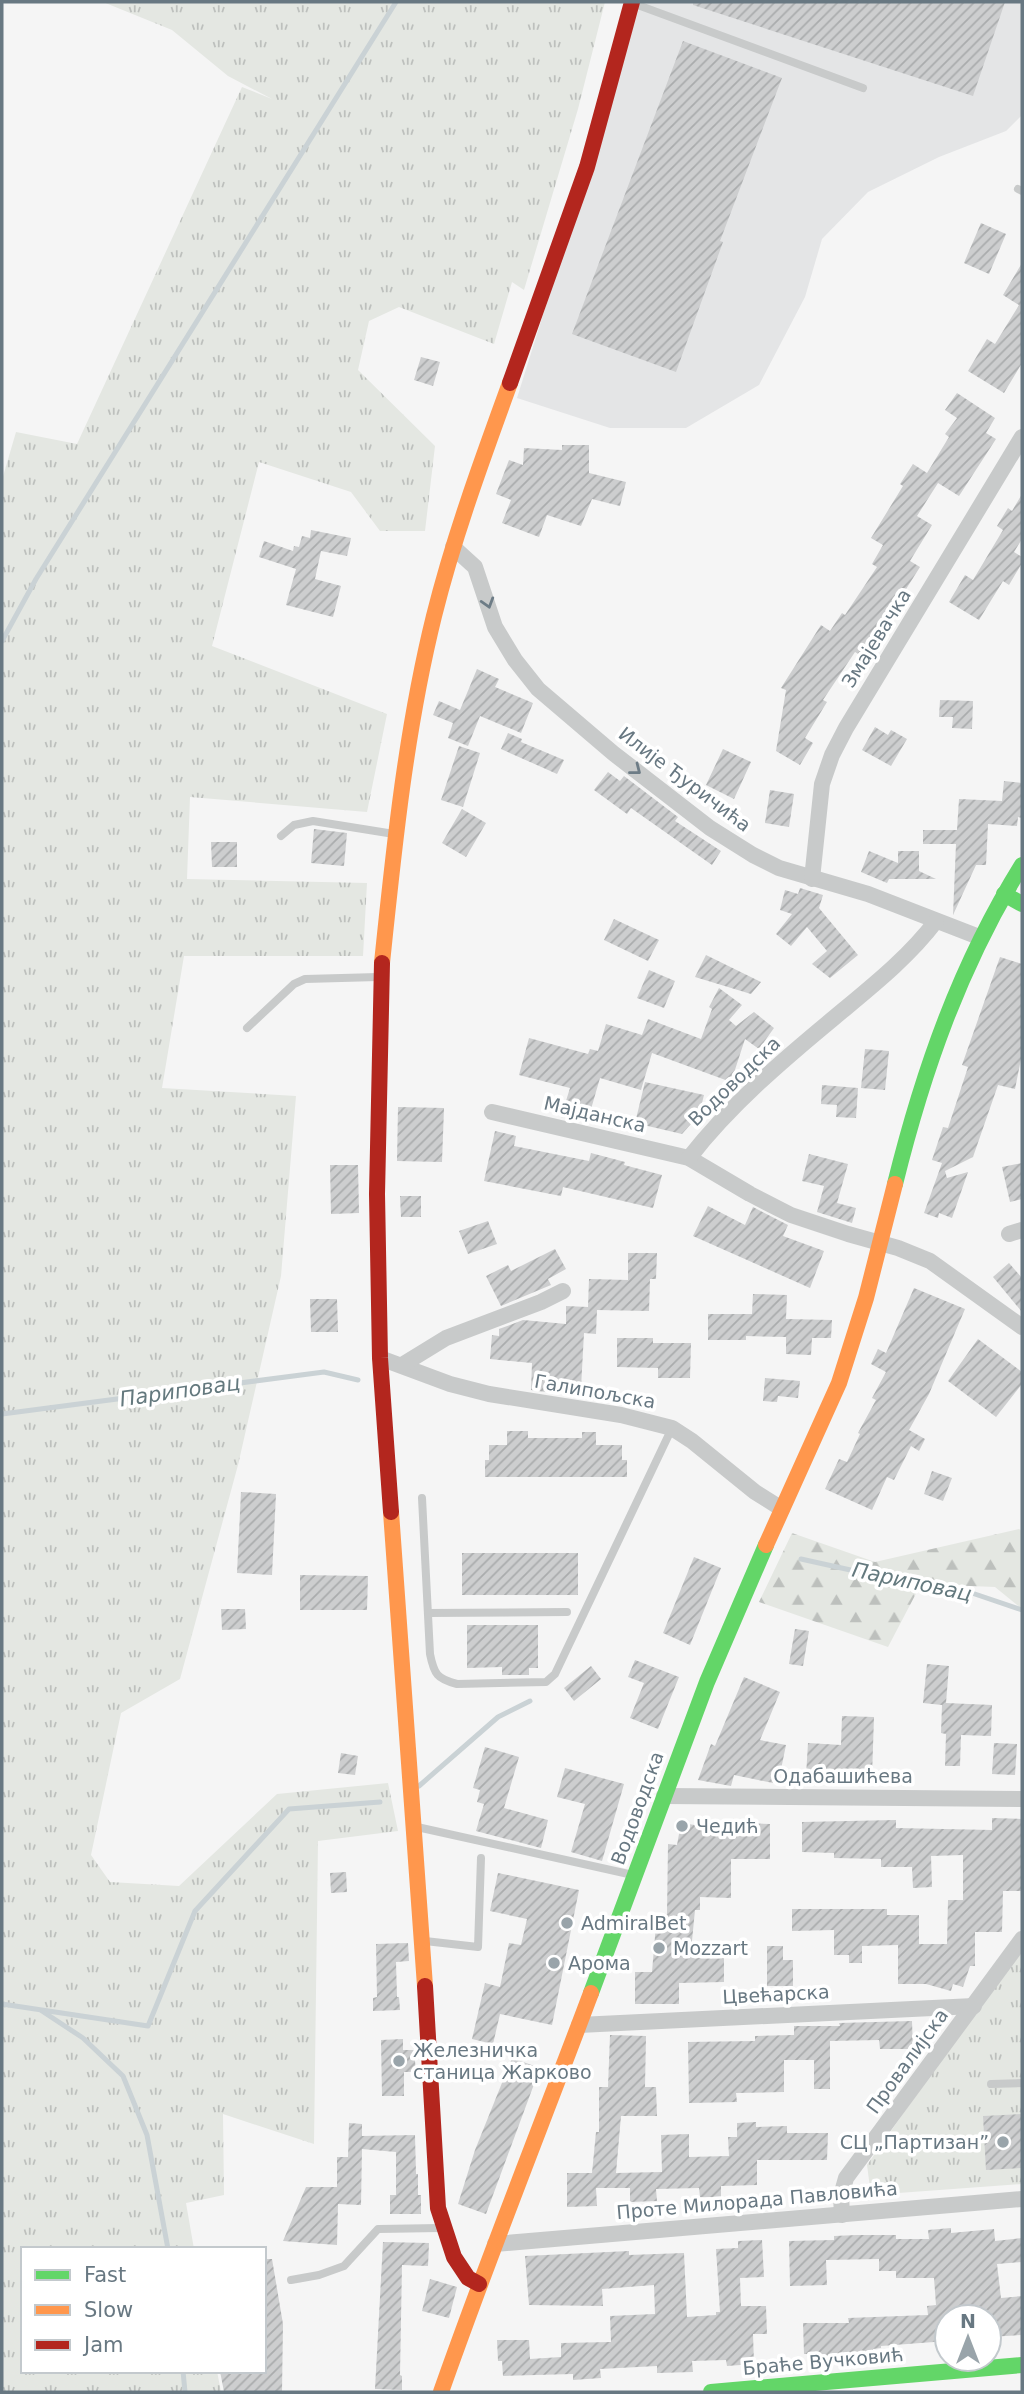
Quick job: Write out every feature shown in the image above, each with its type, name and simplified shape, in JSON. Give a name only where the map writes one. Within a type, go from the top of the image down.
[{"type":"main road","points":[[479,2284],[461,2270],[443,2228],[438,2208],[422,1941],[380,1358],[377,1194],[381,977],[414,711],[434,617],[453,547],[587,167],[632,2]]},
{"type":"main road","name":"Водоводска","points":[[441,2392],[479,2284],[726,1633],[831,1405],[845,1367],[881,1243],[921,1088],[951,1005],[979,937],[1013,886],[1022,864]]},
{"type":"main road","points":[[1013,886],[1022,904]]},
{"type":"main road","name":"Браће Вучковић","points":[[711,2392],[844,2387],[1022,2365]]},
{"type":"street","name":"Змајевачка","points":[[812,878],[820,794],[832,755],[1022,437]]},
{"type":"street","name":"Илије Ђуричића","points":[[453,547],[475,567],[495,627],[515,660],[538,689],[613,753],[710,828],[770,864],[868,894],[979,937]]},
{"type":"street","name":"Водоводска","points":[[689,1158],[705,1137],[762,1079],[909,954],[936,921]]},
{"type":"street","name":"Мајданска","points":[[492,1112],[689,1158]]},
{"type":"street","points":[[689,1158],[791,1215],[930,1261],[1022,1328]]},
{"type":"street","points":[[402,1365],[446,1338],[563,1291]]},
{"type":"street","name":"Галипољска","points":[[380,1358],[450,1384],[489,1394],[621,1415],[672,1428],[755,1492],[782,1509]]},
{"type":"street","name":"Одабашићева","points":[[664,1796],[1022,1799]]},
{"type":"street","name":"Провалијска","points":[[842,2215],[841,2196],[846,2178],[1022,1939]]},
{"type":"street","name":"Цвећарска","points":[[579,2025],[974,2006]]},
{"type":"street","name":"Проте Милорада Павловића","points":[[495,2244],[1022,2199]]},
{"type":"lane","points":[[632,2],[863,88]]},
{"type":"lane","points":[[281,836],[294,825],[313,821],[397,835]]},
{"type":"lane","points":[[247,1028],[294,984],[305,979],[381,977]]},
{"type":"lane","points":[[422,1498],[430,1654],[434,1672],[446,1681],[457,1684],[546,1682],[552,1678],[672,1428]]},
{"type":"lane","points":[[428,1613],[567,1612]]},
{"type":"lane","points":[[414,1826],[635,1875]]},
{"type":"lane","points":[[422,1941],[478,1947],[481,1858]]},
{"type":"lane","points":[[991,2084],[1022,2082]]},
{"type":"lane","points":[[290,2280],[319,2275],[344,2266],[379,2229],[443,2228]]},
{"type":"shaded area","points":[[641,2],[1022,2],[1022,115],[1006,131],[939,157],[868,192],[822,239],[805,297],[759,385],[686,428],[610,428],[517,398]]},
{"type":"green space","points":[[103,2],[605,2],[578,109],[524,290],[512,282],[494,344],[399,307],[369,321],[358,370],[435,446],[425,531],[380,531],[351,492],[259,462],[212,646],[387,714],[367,812],[190,797],[187,879],[367,883],[363,956],[184,956],[162,1088],[296,1096],[281,1276],[238,1465],[180,1679],[121,1713],[91,1855],[110,1882],[179,1886],[277,1794],[388,1783],[398,1831],[318,1841],[314,2144],[223,2114],[224,2195],[186,2203],[194,2247],[21,2247],[21,2373],[217,2373],[221,2392],[2,2392],[2,480],[16,432],[77,444],[242,87],[272,99],[228,76],[172,30]]},
{"type":"green space","points":[[1019,1529],[1022,1531],[1022,1609],[995,1587],[921,1584],[888,1647],[759,1602],[792,1533],[875,1562]]},
{"type":"green space","points":[[1022,1945],[1022,2184],[871,2195],[867,2165]]},
{"type":"building","points":[[693,2],[1005,2],[973,96],[693,5]]},
{"type":"building","points":[[683,41],[782,78],[720,241],[723,242],[676,372],[572,334]]},
{"type":"building","points":[[981,223],[1006,234],[989,274],[964,263]]},
{"type":"building","points":[[1022,263],[1022,363],[1004,393],[968,371],[987,339],[995,344],[1019,305],[1003,295]]},
{"type":"building","points":[[421,357],[440,362],[433,386],[414,380]]},
{"type":"building","points":[[957,393],[995,418],[986,433],[996,439],[959,496],[938,483],[917,516],[932,525],[910,561],[920,567],[877,635],[880,638],[867,659],[855,652],[823,700],[827,702],[805,738],[813,743],[800,765],[776,751],[786,690],[781,688],[821,625],[830,631],[842,613],[845,615],[877,567],[872,564],[883,545],[871,538],[903,486],[900,484],[913,464],[927,473],[949,437],[945,434],[957,418],[945,410]]},
{"type":"building","points":[[562,445],[589,445],[589,473],[626,482],[620,506],[592,499],[581,526],[547,515],[539,537],[502,523],[511,500],[496,494],[509,460],[523,465],[524,448],[562,450]]},
{"type":"building","points":[[1022,494],[1022,539],[1014,552],[1022,557],[1022,563],[1009,585],[1003,581],[979,620],[949,602],[965,575],[973,580],[1003,530],[997,526],[1008,508],[1012,511]]},
{"type":"building","points":[[311,530],[351,538],[347,556],[321,551],[315,579],[341,586],[333,617],[286,605],[296,569],[259,557],[264,541],[293,551],[294,546],[299,547],[302,536],[310,538]]},
{"type":"building","points":[[477,669],[499,679],[495,687],[533,703],[521,733],[480,716],[468,746],[448,738],[453,723],[433,715],[439,701],[460,710]]},
{"type":"building","points":[[940,700],[973,701],[972,729],[952,728],[953,717],[939,717]]},
{"type":"building","points":[[875,727],[888,735],[891,730],[907,739],[891,766],[862,750]]},
{"type":"building","points":[[508,733],[522,739],[521,742],[564,760],[557,774],[501,749]]},
{"type":"building","points":[[459,746],[480,753],[463,807],[441,800]]},
{"type":"building","points":[[723,749],[751,762],[734,799],[706,785]]},
{"type":"building","points":[[608,772],[620,781],[624,776],[678,817],[675,821],[721,851],[712,865],[631,808],[627,814],[594,790]]},
{"type":"building","points":[[1004,781],[1022,783],[1022,818],[1018,817],[1017,826],[988,824],[986,865],[976,865],[953,915],[956,844],[923,844],[923,830],[957,830],[959,799],[1002,801]]},
{"type":"building","points":[[770,790],[794,794],[789,827],[765,823]]},
{"type":"building","points":[[462,809],[486,823],[466,857],[442,843]]},
{"type":"building","points":[[314,829],[347,833],[344,866],[311,863]]},
{"type":"building","points":[[211,842],[237,842],[237,867],[212,867]]},
{"type":"building","points":[[869,851],[898,863],[898,851],[919,851],[919,871],[936,879],[889,879],[887,883],[861,872]]},
{"type":"building","points":[[800,888],[823,895],[819,908],[858,955],[830,978],[812,964],[827,951],[807,927],[791,946],[776,934],[792,914],[780,910],[785,890],[798,894]]},
{"type":"building","points":[[614,919],[659,940],[648,961],[604,940]]},
{"type":"building","points":[[706,955],[761,982],[751,994],[695,977]]},
{"type":"building","points":[[1000,957],[1022,964],[1022,1054],[1015,1089],[998,1085],[973,1157],[945,1171],[947,1178],[968,1172],[952,1218],[939,1213],[938,1218],[924,1213],[942,1163],[932,1160],[943,1127],[948,1128],[968,1067],[962,1065]]},
{"type":"building","points":[[649,970],[675,981],[664,1008],[637,998]]},
{"type":"building","points":[[719,988],[742,1005],[729,1020],[736,1026],[754,1012],[774,1028],[759,1049],[745,1039],[731,1082],[652,1053],[641,1090],[600,1078],[589,1116],[581,1114],[579,1121],[561,1117],[570,1088],[519,1075],[529,1038],[588,1054],[590,1049],[598,1051],[606,1024],[642,1035],[648,1019],[701,1039],[712,1009],[709,1007]]},
{"type":"building","points":[[865,1049],[889,1051],[885,1090],[861,1088]]},
{"type":"building","points":[[645,1082],[704,1095],[699,1115],[682,1134],[635,1123]]},
{"type":"building","points":[[822,1085],[858,1088],[856,1118],[836,1117],[837,1105],[821,1104]]},
{"type":"building","points":[[398,1107],[444,1108],[442,1162],[397,1161]]},
{"type":"building","points":[[495,1131],[516,1136],[514,1146],[589,1161],[591,1153],[662,1175],[653,1208],[563,1187],[561,1196],[484,1181]]},
{"type":"building","points":[[809,1154],[848,1164],[837,1203],[856,1208],[852,1223],[817,1212],[824,1186],[802,1181]]},
{"type":"building","points":[[1022,1163],[1022,1199],[1010,1202],[1002,1167]]},
{"type":"building","points":[[330,1165],[358,1165],[359,1213],[331,1214]]},
{"type":"building","points":[[400,1196],[421,1196],[421,1217],[401,1217]]},
{"type":"building","points":[[708,1206],[745,1225],[753,1207],[788,1225],[783,1236],[824,1251],[810,1288],[693,1236]]},
{"type":"building","points":[[488,1221],[497,1244],[468,1254],[459,1231]]},
{"type":"building","points":[[555,1249],[566,1269],[548,1279],[551,1285],[501,1306],[486,1276],[508,1265],[511,1271]]},
{"type":"building","points":[[628,1253],[657,1253],[656,1279],[650,1279],[649,1311],[597,1310],[596,1334],[584,1333],[581,1388],[553,1387],[553,1393],[531,1390],[532,1363],[490,1359],[492,1335],[499,1336],[499,1329],[523,1320],[566,1324],[566,1306],[588,1307],[589,1279],[628,1280]]},
{"type":"building","points":[[1009,1263],[1022,1278],[1022,1312],[993,1277]]},
{"type":"building","points":[[914,1288],[965,1309],[929,1394],[909,1430],[925,1439],[919,1451],[911,1446],[894,1480],[887,1477],[872,1510],[825,1489],[839,1459],[847,1462],[860,1434],[858,1433],[876,1400],[872,1398],[886,1372],[871,1364],[878,1349],[886,1353]]},
{"type":"building","points":[[753,1294],[787,1295],[786,1319],[832,1320],[831,1338],[812,1338],[811,1355],[786,1354],[786,1337],[746,1336],[746,1340],[708,1340],[708,1314],[752,1314]]},
{"type":"building","points":[[310,1299],[337,1299],[338,1332],[311,1332]]},
{"type":"building","points":[[617,1338],[653,1338],[653,1343],[691,1343],[690,1378],[658,1378],[658,1368],[617,1367]]},
{"type":"building","points":[[978,1339],[1022,1372],[1022,1384],[996,1417],[948,1381]]},
{"type":"building","points":[[765,1378],[800,1381],[798,1398],[778,1396],[777,1402],[763,1401]]},
{"type":"building","points":[[507,1431],[528,1431],[528,1438],[582,1438],[582,1432],[596,1432],[596,1445],[622,1445],[622,1460],[627,1460],[627,1477],[485,1477],[485,1460],[489,1460],[489,1445],[507,1445]]},
{"type":"building","points":[[932,1471],[952,1478],[943,1501],[924,1494]]},
{"type":"building","points":[[241,1492],[276,1494],[272,1575],[237,1573]]},
{"type":"building","points":[[462,1553],[578,1553],[578,1595],[462,1595]]},
{"type":"building","points":[[694,1557],[721,1568],[690,1645],[663,1633]]},
{"type":"building","points":[[300,1575],[368,1576],[367,1610],[300,1610]]},
{"type":"building","points":[[221,1609],[245,1609],[246,1629],[222,1630]]},
{"type":"building","points":[[467,1625],[538,1625],[538,1668],[529,1668],[529,1675],[502,1675],[502,1667],[467,1668]]},
{"type":"building","points":[[795,1629],[809,1631],[803,1666],[789,1664]]},
{"type":"building","points":[[635,1660],[679,1677],[658,1729],[630,1718],[644,1683],[628,1677]]},
{"type":"building","points":[[927,1664],[949,1666],[946,1703],[992,1705],[991,1736],[961,1735],[960,1766],[945,1766],[946,1734],[941,1733],[942,1705],[923,1703]]},
{"type":"building","points":[[591,1666],[601,1679],[574,1701],[564,1688]]},
{"type":"building","points":[[744,1677],[780,1692],[760,1740],[786,1745],[778,1784],[734,1775],[731,1786],[698,1780],[711,1744],[715,1746]]},
{"type":"building","points":[[842,1716],[874,1717],[872,1776],[806,1776],[808,1743],[841,1745]]},
{"type":"building","points":[[994,1743],[1017,1744],[1015,1775],[992,1774]]},
{"type":"building","points":[[485,1747],[519,1757],[504,1808],[548,1820],[541,1848],[476,1831],[484,1804],[477,1802],[480,1790],[473,1788]]},
{"type":"building","points":[[341,1753],[358,1756],[355,1775],[338,1773]]},
{"type":"building","points":[[565,1768],[624,1784],[602,1861],[571,1852],[585,1804],[557,1797]]},
{"type":"building","points":[[992,1818],[1022,1819],[1022,1891],[1003,1891],[1002,1932],[975,1932],[975,1966],[970,1966],[963,1987],[953,1984],[951,1991],[926,1984],[898,1984],[898,1945],[862,1946],[862,1963],[849,1963],[849,1955],[834,1955],[834,1930],[792,1931],[792,1909],[887,1909],[887,1915],[919,1915],[919,1944],[947,1944],[948,1900],[963,1900],[963,1855],[931,1856],[932,1887],[913,1888],[912,1867],[881,1867],[881,1859],[834,1858],[834,1853],[802,1852],[802,1822],[896,1820],[896,1828],[992,1830]]},
{"type":"building","points":[[681,1823],[736,1831],[737,1823],[770,1824],[770,1859],[731,1859],[731,1898],[700,1897],[700,1910],[695,1910],[691,1951],[724,1951],[724,1982],[679,1983],[679,2004],[635,2004],[635,1972],[652,1972],[657,1913],[667,1914],[668,1844],[677,1845]]},
{"type":"building","points":[[346,1872],[347,1892],[331,1893],[330,1873]]},
{"type":"building","points":[[498,1873],[579,1890],[552,2025],[500,2014],[493,2044],[472,2039],[485,1983],[500,1987],[509,1943],[521,1945],[527,1919],[490,1911]]},
{"type":"building","points":[[408,1943],[409,1961],[396,1962],[400,2010],[373,2011],[373,1998],[377,1997],[376,1944]]},
{"type":"building","points":[[767,1946],[783,1946],[783,1960],[793,1960],[793,1986],[767,1986]]},
{"type":"building","points":[[912,2021],[913,2049],[880,2049],[879,2040],[830,2041],[830,2089],[814,2089],[814,2060],[784,2060],[784,2092],[736,2093],[737,2102],[689,2103],[688,2042],[755,2041],[755,2036],[794,2035],[794,2026]]},
{"type":"building","points":[[610,2035],[646,2036],[645,2087],[656,2087],[657,2116],[621,2116],[616,2173],[662,2172],[661,2135],[689,2134],[689,2157],[729,2156],[728,2137],[737,2137],[737,2123],[756,2122],[756,2127],[787,2126],[787,2133],[828,2133],[827,2160],[757,2160],[757,2185],[721,2186],[721,2197],[700,2197],[699,2188],[656,2189],[657,2201],[630,2202],[630,2188],[596,2188],[597,2206],[567,2207],[567,2173],[592,2173],[596,2132],[599,2132],[599,2087],[608,2087]]},
{"type":"building","name":"Железничка станица Жарково","points":[[403,2039],[403,2050],[414,2050],[416,2072],[404,2072],[404,2096],[382,2096],[381,2040]]},
{"type":"building","points":[[512,2058],[540,2068],[486,2214],[458,2204],[475,2150]]},
{"type":"building","name":"СЦ „Партизан”","points":[[1022,2114],[1022,2168],[986,2170],[983,2116]]},
{"type":"building","points":[[349,2123],[362,2124],[362,2136],[415,2135],[421,2214],[390,2214],[390,2195],[396,2195],[396,2152],[362,2149],[361,2205],[338,2204],[337,2245],[283,2241],[306,2187],[337,2187],[337,2157],[348,2157]]},
{"type":"building","points":[[951,2228],[951,2233],[994,2229],[995,2241],[1022,2238],[1022,2262],[997,2264],[1001,2298],[1022,2296],[1022,2335],[1003,2336],[1003,2303],[936,2303],[934,2278],[896,2278],[896,2271],[879,2271],[879,2259],[826,2260],[827,2285],[790,2286],[789,2241],[834,2240],[834,2236],[857,2235],[896,2235],[896,2239],[929,2239],[928,2230]]},
{"type":"building","points":[[762,2240],[764,2277],[740,2278],[741,2306],[766,2306],[767,2334],[753,2334],[754,2364],[727,2366],[726,2360],[692,2361],[693,2372],[657,2373],[657,2366],[600,2369],[601,2378],[573,2380],[573,2374],[503,2376],[502,2361],[498,2361],[497,2340],[529,2340],[530,2359],[561,2357],[561,2343],[611,2342],[610,2316],[655,2314],[654,2285],[602,2289],[603,2306],[529,2305],[525,2256],[629,2251],[629,2255],[684,2253],[687,2317],[716,2315],[716,2312],[720,2312],[716,2249],[738,2248],[738,2241]]},
{"type":"building","points":[[383,2242],[429,2243],[428,2266],[402,2265],[402,2390],[375,2389]]},
{"type":"building","points":[[266,2259],[272,2259],[283,2324],[282,2392],[224,2392],[220,2373],[266,2373]]},
{"type":"building","points":[[430,2279],[457,2287],[449,2318],[422,2311]]},
{"type":"building","points":[[933,2305],[933,2342],[881,2346],[873,2349],[873,2353],[861,2353],[861,2358],[821,2360],[821,2354],[804,2354],[803,2323],[849,2323],[848,2318],[928,2315],[927,2306]]},
{"type":"waterway","points":[[2,641],[36,579],[396,2]]},
{"type":"waterway","name":"Париповац","points":[[2,1414],[324,1372],[358,1380]]},
{"type":"waterway","name":"Париповац","points":[[801,1559],[891,1579],[966,1591],[1022,1610]]},
{"type":"waterway","points":[[419,1786],[498,1717],[530,1701]]},
{"type":"waterway","points":[[2,2004],[148,2026],[195,1911],[289,1809],[380,1802]]},
{"type":"waterway","points":[[42,2011],[83,2038],[123,2076],[147,2135],[168,2247]]},
{"type":"waterway","points":[[183,2373],[185,2392]]},
{"type":"traffic: fast","points":[[895,1184],[918,1101],[946,1020],[980,941],[1022,865]]},
{"type":"traffic: fast","points":[[1004,894],[1022,904]]},
{"type":"traffic: fast","points":[[591,1993],[707,1682],[766,1545]]},
{"type":"traffic: fast","points":[[711,2392],[1022,2365]]},
{"type":"traffic: slow","points":[[382,963],[402,788],[424,659],[459,527],[510,383]]},
{"type":"traffic: slow","points":[[766,1545],[839,1383],[866,1298],[895,1184]]},
{"type":"traffic: slow","points":[[391,1512],[425,1986]]},
{"type":"traffic: slow","points":[[441,2392],[591,1993]]},
{"type":"traffic: jam","points":[[510,383],[587,167],[632,2]]},
{"type":"traffic: jam","points":[[382,963],[377,1194],[380,1358],[391,1512]]},
{"type":"traffic: jam","points":[[425,1986],[438,2208],[454,2257],[468,2278],[479,2284]]},
{"type":"place","name":"Чедић","points":[[682,1826]]},
{"type":"place","name":"AdmiralBet","points":[[567,1923]]},
{"type":"place","name":"Mozzart","points":[[659,1948]]},
{"type":"place","name":"Арома","points":[[554,1963]]},
{"type":"place","name":"Железничка станица Жарково","points":[[399,2061]]},
{"type":"place","name":"СЦ „Партизан”","points":[[1003,2142]]}]
